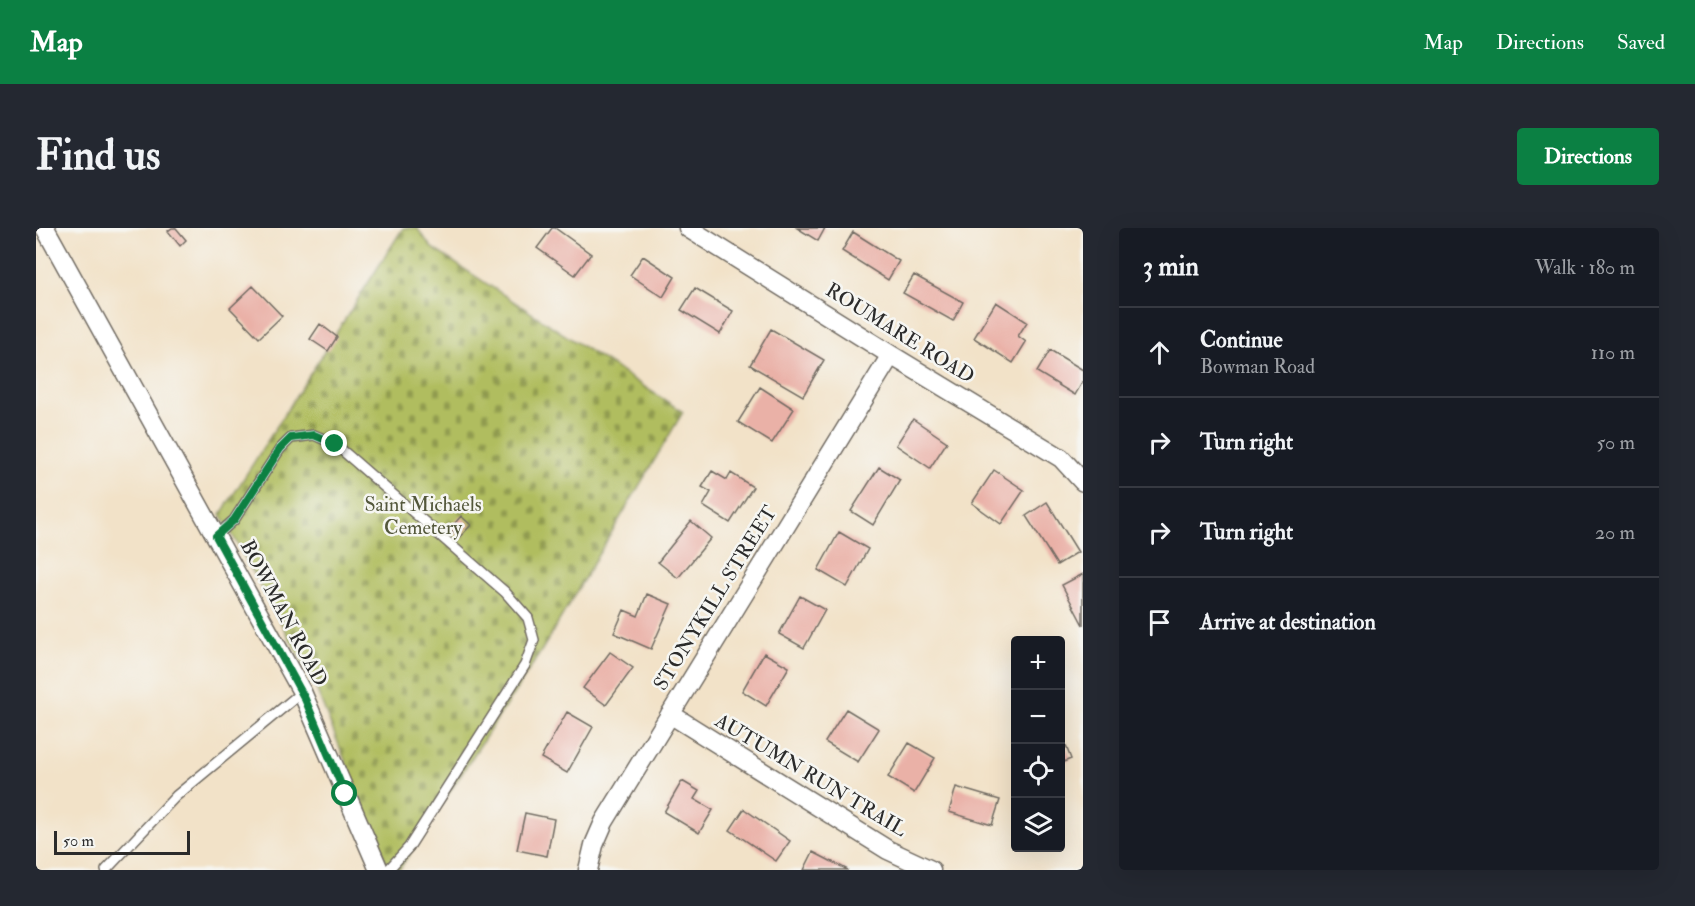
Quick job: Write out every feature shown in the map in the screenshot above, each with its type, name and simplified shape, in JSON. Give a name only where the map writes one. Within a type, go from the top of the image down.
[{"type":"street","name":"BOWMAN ROAD","points":[[45,228],[302,692],[379,870]]},
{"type":"street","name":"ROUMARE ROAD","points":[[688,228],[891,356],[1061,458],[1083,482]]},
{"type":"street","name":"STONYKILL STREET","points":[[588,870],[594,845],[604,822],[891,356]]},
{"type":"street","name":"AUTUMN RUN TRAIL","points":[[670,714],[888,850],[931,870]]},
{"type":"lane","points":[[216,536],[234,520],[280,449],[291,438],[314,435],[335,444],[505,592],[528,618],[534,640],[525,665],[408,847],[388,870]]},
{"type":"lane","points":[[106,870],[176,796],[302,692]]},
{"type":"green space","name":"Saint Michaels Cemetery","points":[[403,228],[417,228],[432,248],[683,412],[540,653],[399,870],[389,870],[314,683],[221,514]]},
{"type":"building","points":[[176,228],[186,240],[180,246],[168,231]]},
{"type":"building","points":[[552,228],[591,254],[575,275],[537,248]]},
{"type":"building","points":[[797,228],[825,228],[818,241]]},
{"type":"building","points":[[853,232],[899,261],[888,280],[842,251]]},
{"type":"building","points":[[643,256],[675,277],[663,297],[630,275]]},
{"type":"building","points":[[914,275],[963,302],[953,321],[903,293]]},
{"type":"building","points":[[253,286],[282,316],[259,338],[230,308]]},
{"type":"building","points":[[695,288],[733,311],[720,334],[681,310]]},
{"type":"building","points":[[996,302],[1027,322],[1018,336],[1026,342],[1013,363],[974,338]]},
{"type":"building","points":[[320,324],[337,337],[328,351],[310,339]]},
{"type":"building","points":[[771,329],[824,360],[803,396],[750,365]]},
{"type":"building","points":[[1050,350],[1083,370],[1083,381],[1075,395],[1037,372]]},
{"type":"building","points":[[760,387],[794,409],[772,443],[738,422]]},
{"type":"building","points":[[913,419],[947,442],[930,468],[896,445]]},
{"type":"building","points":[[879,467],[900,480],[873,525],[851,511]]},
{"type":"building","points":[[994,470],[1024,490],[1001,524],[972,503]]},
{"type":"building","points":[[712,471],[727,480],[731,473],[753,487],[730,523],[703,506],[711,492],[702,487]]},
{"type":"building","points":[[1047,502],[1078,552],[1057,565],[1026,516]]},
{"type":"building","points":[[461,516],[471,525],[460,537],[450,529]]},
{"type":"building","points":[[691,521],[711,538],[678,578],[658,562]]},
{"type":"building","points":[[839,532],[868,549],[847,587],[818,570]]},
{"type":"building","points":[[1083,574],[1083,625],[1062,585]]},
{"type":"building","points":[[647,594],[671,604],[651,649],[614,633],[624,610],[638,616]]},
{"type":"building","points":[[800,596],[825,610],[804,648],[779,634]]},
{"type":"building","points":[[610,652],[633,668],[606,705],[583,688]]},
{"type":"building","points":[[764,653],[789,667],[766,706],[742,691]]},
{"type":"building","points":[[846,709],[879,729],[858,762],[825,742]]},
{"type":"building","points":[[567,712],[593,727],[567,773],[541,758]]},
{"type":"building","points":[[909,743],[935,758],[914,793],[888,777]]},
{"type":"building","points":[[1065,746],[1071,759],[1065,761]]},
{"type":"building","points":[[682,781],[699,791],[694,799],[713,810],[699,833],[664,812]]},
{"type":"building","points":[[956,787],[1000,800],[992,825],[949,812]]},
{"type":"building","points":[[744,809],[790,841],[776,861],[730,830]]},
{"type":"building","points":[[525,813],[554,819],[547,856],[517,850]]},
{"type":"building","points":[[813,852],[848,870],[804,870]]},
{"type":"route","points":[[335,444],[314,435],[291,438],[280,449],[234,520],[216,536],[305,699],[345,794]]}]
